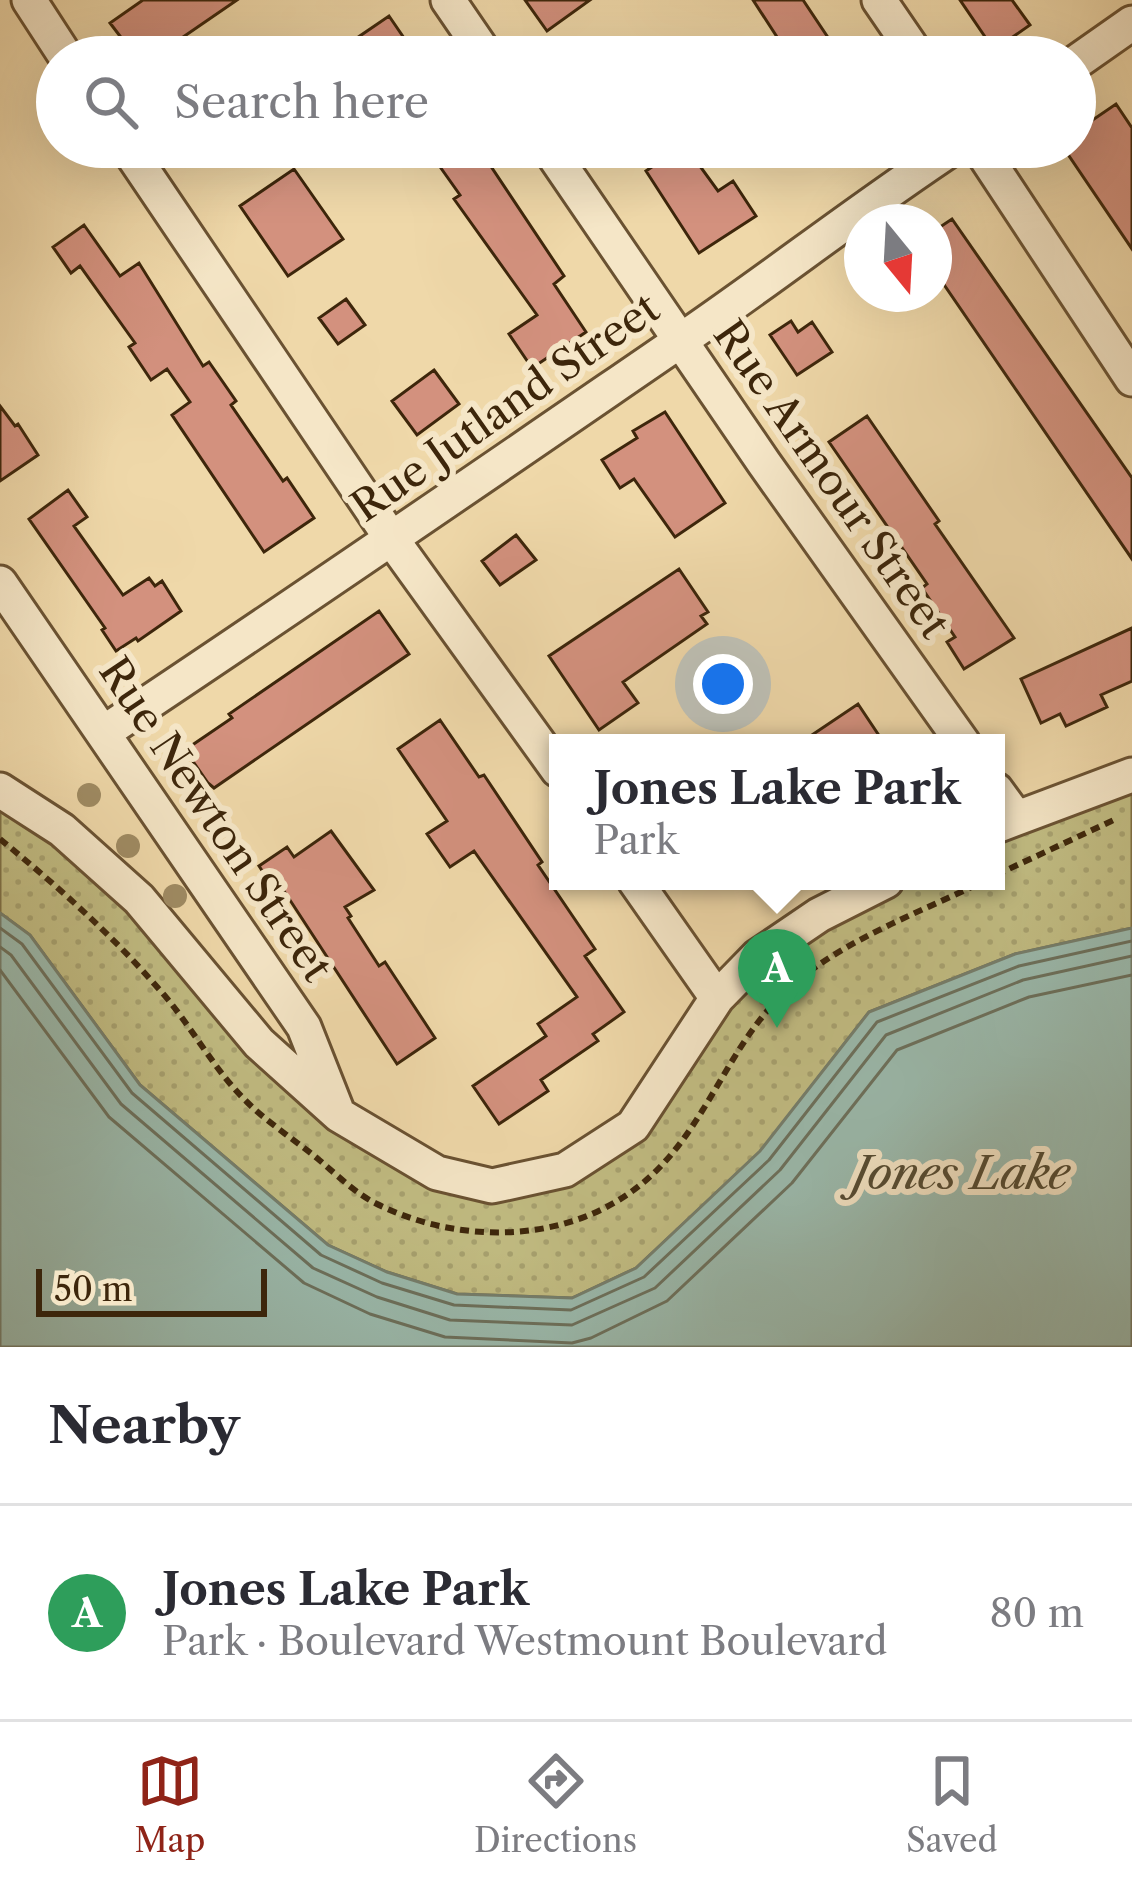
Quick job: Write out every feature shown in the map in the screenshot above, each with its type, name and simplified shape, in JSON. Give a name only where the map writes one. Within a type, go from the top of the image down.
[{"type":"street","points":[[0,12],[19,0]]},
{"type":"street","points":[[29,0],[52,36]]},
{"type":"street","points":[[448,0],[473,36]]},
{"type":"street","points":[[879,0],[904,36]]},
{"type":"street","points":[[1096,48],[1132,23]]},
{"type":"street","points":[[141,168],[393,541],[549,758]]},
{"type":"street","name":"Rue Armour Street","points":[[562,168],[956,734]]},
{"type":"street","name":"Rue Jutland Street","points":[[103,734],[393,541],[923,168]]},
{"type":"street","points":[[993,168],[1132,379]]},
{"type":"street","name":"Rue Newton Street","points":[[0,584],[304,1027],[339,1115]]},
{"type":"street","points":[[1005,810],[1132,776]]},
{"type":"street","points":[[0,790],[62,830],[139,898],[260,1043],[339,1115],[437,1173],[492,1186],[565,1170],[633,1126],[717,998],[772,946],[868,890]]},
{"type":"street","points":[[641,890],[717,998]]},
{"type":"path","points":[[1005,871],[1132,812]]},
{"type":"path","points":[[0,839],[73,899],[160,990],[246,1102],[370,1201],[412,1220],[489,1234],[532,1232],[574,1221],[614,1202],[651,1176],[681,1144],[764,1014],[792,982],[966,890]]},
{"type":"shaded area","points":[[1132,775],[1132,928],[1015,954],[869,1012],[761,1151],[636,1268],[572,1298],[457,1294],[387,1272],[328,1245],[140,1085],[30,935],[0,913],[0,790],[62,830],[339,1115],[492,1186],[633,1126],[717,998],[873,890],[1005,890],[1005,823]]},
{"type":"water","name":"Jones Lake","points":[[0,913],[30,935],[140,1085],[328,1245],[387,1272],[457,1294],[572,1298],[636,1268],[760,1151],[869,1012],[1015,954],[1132,928],[1132,1347],[0,1347]]},
{"type":"building","points":[[143,0],[237,0],[185,36],[120,36],[110,23]]},
{"type":"building","points":[[525,0],[590,0],[547,31]]},
{"type":"building","points":[[753,0],[803,0],[827,36],[776,36]]},
{"type":"building","points":[[960,0],[1012,0],[1030,25],[1014,36],[984,36]]},
{"type":"building","points":[[389,16],[403,36],[360,36]]},
{"type":"building","points":[[1116,104],[1132,128],[1132,249],[1077,168],[1096,168],[1096,118]]},
{"type":"building","points":[[441,168],[492,168],[564,276],[554,284],[586,332],[532,368],[509,334],[537,315],[454,199],[460,195]]},
{"type":"building","points":[[701,168],[718,191],[733,181],[756,216],[699,253],[646,171]]},
{"type":"building","points":[[294,169],[343,239],[288,276],[240,206]]},
{"type":"building","points":[[952,219],[1132,478],[1132,559],[952,296]]},
{"type":"building","points":[[84,225],[120,276],[139,263],[203,366],[209,362],[236,401],[231,405],[314,518],[264,552],[172,415],[190,402],[167,369],[151,380],[129,347],[135,343],[80,266],[71,273],[53,247]]},
{"type":"building","points":[[346,299],[365,325],[338,344],[319,318]]},
{"type":"building","points":[[791,321],[798,332],[812,322],[832,352],[797,375],[770,335]]},
{"type":"building","points":[[434,370],[459,404],[417,435],[392,401]]},
{"type":"building","points":[[0,406],[38,455],[0,481]]},
{"type":"building","points":[[665,412],[725,503],[675,537],[634,479],[620,488],[602,460],[637,438],[633,431]]},
{"type":"building","points":[[867,416],[1014,638],[964,669],[947,642],[955,637],[922,588],[927,584],[829,442]]},
{"type":"building","points":[[68,490],[87,517],[74,526],[123,595],[149,578],[155,586],[162,581],[181,611],[116,651],[29,519]]},
{"type":"building","points":[[516,535],[536,560],[500,585],[482,561]]},
{"type":"building","points":[[679,569],[708,612],[701,616],[707,624],[623,682],[638,703],[599,730],[549,656]]},
{"type":"building","points":[[379,611],[409,654],[214,788],[208,783],[185,750],[232,718],[229,714]]},
{"type":"building","points":[[1132,628],[1132,681],[1101,695],[1107,707],[1066,726],[1060,714],[1041,723],[1021,679]]},
{"type":"building","points":[[858,704],[878,734],[813,734]]},
{"type":"building","points":[[440,720],[479,777],[484,775],[542,862],[538,865],[549,890],[555,890],[595,949],[585,956],[624,1012],[593,1034],[598,1041],[541,1080],[548,1091],[499,1124],[473,1086],[546,1036],[538,1024],[577,997],[474,851],[450,867],[427,834],[447,821],[398,749]]},
{"type":"building","points":[[331,831],[374,890],[345,907],[348,918],[379,966],[385,962],[435,1038],[397,1064],[284,891],[278,895],[259,866],[287,847],[294,857]]},
{"type":"place","name":"Jones Lake Park","points":[[777,1028]]}]
